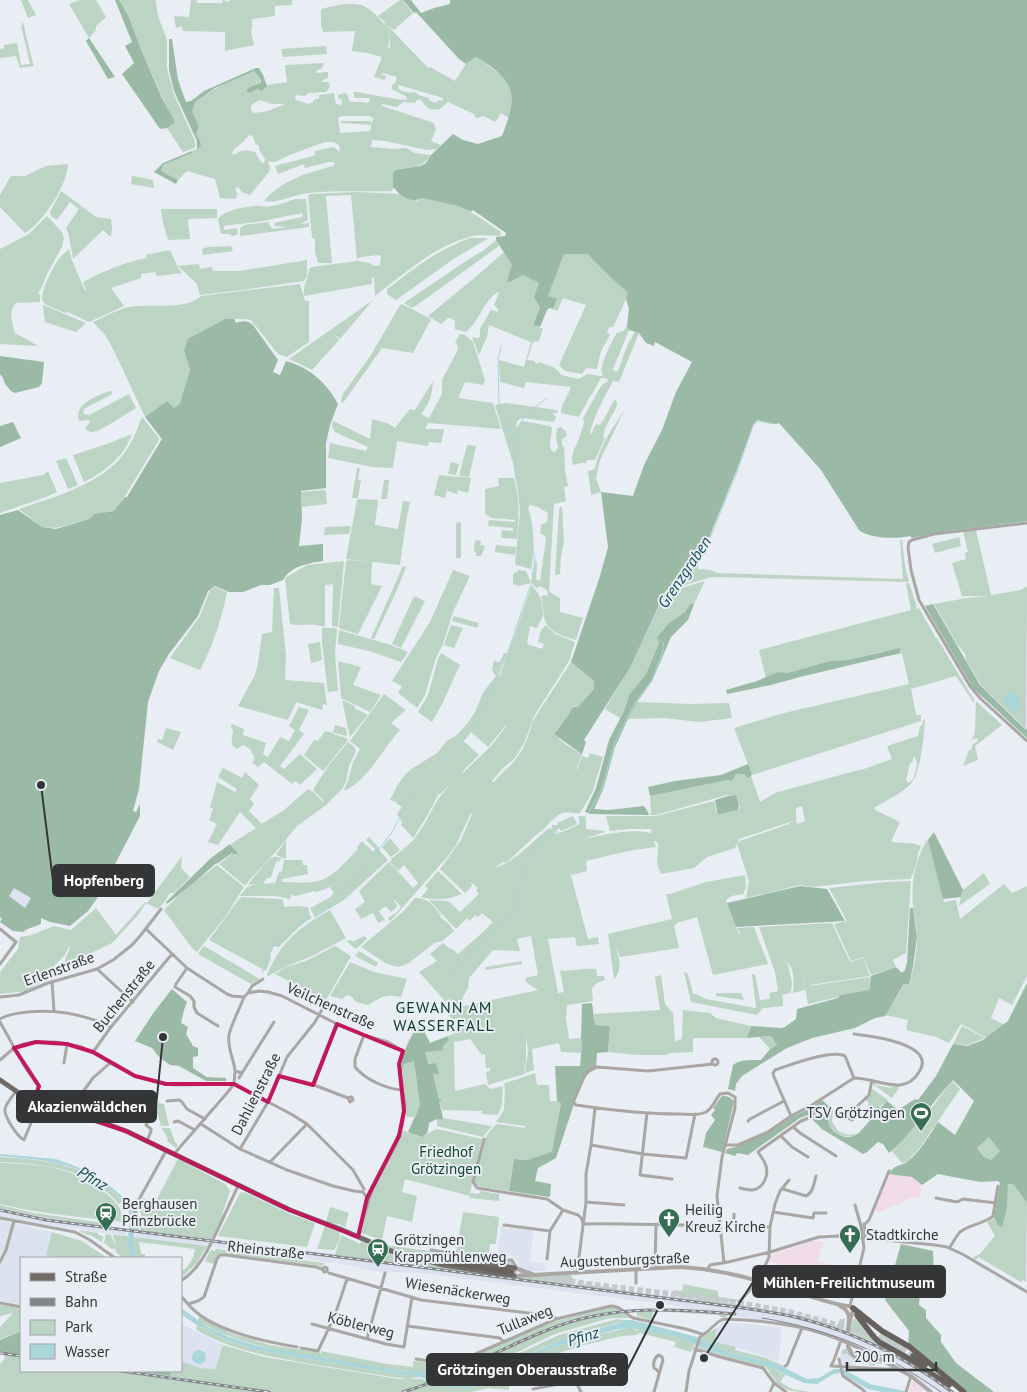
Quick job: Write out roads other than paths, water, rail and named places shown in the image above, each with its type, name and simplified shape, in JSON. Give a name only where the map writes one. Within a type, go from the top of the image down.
[{"type":"highway","points":[[424,1259],[514,1272]]},
{"type":"highway","points":[[850,1309],[860,1318],[871,1334],[885,1346],[964,1392]]},
{"type":"highway","points":[[850,1309],[910,1347],[959,1392]]},
{"type":"highway","points":[[870,1325],[878,1328],[881,1332],[878,1336],[871,1334],[868,1327],[870,1325]]},
{"type":"highway","points":[[950,1384],[913,1356],[950,1384]]},
{"type":"main road","points":[[0,1080],[25,1097],[121,1130],[290,1210],[391,1251],[424,1259]]},
{"type":"street","points":[[1027,523],[934,534],[912,540],[909,542],[908,547],[910,570],[919,600],[970,686],[981,699],[1027,741]]},
{"type":"street","name":"Erlenstraße","points":[[0,997],[19,995],[52,982],[97,969],[113,960],[132,945],[161,909]]},
{"type":"street","points":[[146,928],[187,968],[227,994],[244,997]]},
{"type":"street","points":[[0,929],[15,940],[16,943],[0,964]]},
{"type":"street","name":"Buchenstraße","points":[[93,1052],[111,1027],[134,1002],[172,954]]},
{"type":"street","points":[[187,968],[175,985],[176,988],[190,996],[194,1001],[197,1013],[218,1026]]},
{"type":"street","points":[[97,969],[134,1002]]},
{"type":"street","points":[[174,1154],[234,1084],[235,1071],[229,1035],[244,997],[252,986],[263,979]]},
{"type":"street","points":[[52,982],[54,1011]]},
{"type":"street","points":[[258,991],[259,982]]},
{"type":"street","name":"Veilchenstraße","points":[[248,993],[258,991],[282,996],[337,1024],[388,1042],[402,1051],[399,1074],[403,1090]]},
{"type":"street","name":"Dahlienstraße","points":[[240,1149],[268,1102],[287,1057],[310,1028],[327,1001]]},
{"type":"street","points":[[16,1091],[5,1108],[5,1114],[12,1128],[24,1140],[31,1123],[38,1086],[25,1067],[0,1021],[4,1017],[19,1012],[70,1012],[111,1027]]},
{"type":"street","points":[[239,1078],[274,1022]]},
{"type":"street","points":[[314,1085],[337,1024]]},
{"type":"street","points":[[726,1145],[738,1144],[768,1132],[854,1078],[896,1085],[914,1079],[918,1074],[923,1063],[919,1053],[914,1049],[874,1037],[854,1034]]},
{"type":"street","points":[[358,1237],[372,1190],[386,1164],[400,1131],[404,1111],[403,1090],[388,1087],[374,1081],[355,1067],[355,1059],[364,1035]]},
{"type":"street","points":[[1,1058],[23,1044],[56,1042],[82,1047],[135,1076],[166,1084],[234,1084],[307,1124],[353,1170],[369,1200]]},
{"type":"street","points":[[64,1063],[68,1044]]},
{"type":"street","points":[[791,1116],[774,1077],[774,1072],[798,1062],[827,1055],[843,1054],[846,1056],[854,1078]]},
{"type":"street","points":[[67,1110],[69,1105],[79,1097],[93,1078],[110,1063]]},
{"type":"street","points":[[713,1064],[648,1071],[603,1066],[593,1068],[585,1075],[573,1104],[647,1113],[695,1114],[709,1110],[720,1094],[731,1094],[735,1097],[736,1102],[722,1157],[717,1196],[724,1263]]},
{"type":"street","points":[[235,1071],[242,1073]]},
{"type":"street","points":[[279,1076],[314,1085],[348,1098]]},
{"type":"street","points":[[853,1111],[869,1095],[872,1080]]},
{"type":"street","points":[[167,1101],[179,1100],[187,1109],[205,1119]]},
{"type":"street","points":[[748,1121],[784,1101]]},
{"type":"street","points":[[740,1188],[755,1190],[762,1186],[767,1171],[765,1163],[758,1152],[759,1150],[801,1121],[814,1116],[815,1112],[812,1105]]},
{"type":"street","points":[[577,1273],[584,1224],[586,1176],[592,1146],[595,1108]]},
{"type":"street","points":[[647,1113],[640,1175],[672,1179]]},
{"type":"street","points":[[592,1146],[686,1158],[695,1114]]},
{"type":"street","points":[[146,1141],[151,1131],[151,1128],[146,1124],[150,1116]]},
{"type":"street","points":[[174,1122],[195,1130]]},
{"type":"street","points":[[201,1124],[240,1149],[315,1181],[354,1191],[372,1190]]},
{"type":"street","points":[[270,1162],[307,1124]]},
{"type":"street","points":[[794,1127],[800,1134],[836,1156]]},
{"type":"street","points":[[781,1136],[792,1147],[808,1157]]},
{"type":"street","points":[[484,1139],[473,1185],[477,1188],[547,1199],[563,1210],[578,1215],[584,1224]]},
{"type":"street","points":[[136,1205],[166,1151]]},
{"type":"street","points":[[863,1225],[869,1220],[888,1171]]},
{"type":"street","points":[[783,1189],[806,1196],[810,1193],[816,1176]]},
{"type":"street","points":[[739,1302],[758,1281],[770,1252],[770,1227],[773,1212],[778,1197],[789,1180]]},
{"type":"street","points":[[182,1280],[191,1275],[200,1263],[238,1185]]},
{"type":"street","points":[[950,1248],[958,1233],[993,1216],[998,1186]]},
{"type":"street","points":[[936,1198],[957,1202],[963,1199],[996,1203]]},
{"type":"street","points":[[586,1202],[624,1206]]},
{"type":"street","points":[[854,1205],[863,1225],[864,1238]]},
{"type":"street","points":[[547,1260],[550,1231],[563,1210]]},
{"type":"street","points":[[773,1212],[812,1218],[814,1214],[826,1212]]},
{"type":"street","points":[[734,1214],[734,1223],[738,1226],[770,1227]]},
{"type":"street","points":[[0,1218],[81,1234],[114,1257]]},
{"type":"street","points":[[0,1262],[6,1250],[14,1221]]},
{"type":"street","points":[[584,1224],[720,1225]]},
{"type":"street","points":[[655,1269],[656,1224]]},
{"type":"street","points":[[504,1225],[550,1231]]},
{"type":"street","points":[[848,1332],[850,1309],[864,1248],[863,1225]]},
{"type":"street","points":[[707,1271],[710,1264],[724,1263],[770,1252],[826,1236],[864,1238],[950,1248],[1027,1292]]},
{"type":"street","name":"Augustenburgstraße","points":[[431,1250],[495,1260],[509,1259],[514,1262],[514,1272]]},
{"type":"street","name":"Rheinstraße","points":[[188,1304],[204,1297],[220,1255],[322,1268]]},
{"type":"street","name":"Augustenburgstraße","points":[[514,1272],[534,1274],[577,1273],[685,1268],[758,1281],[850,1309]]},
{"type":"street","points":[[636,1270],[636,1283]]},
{"type":"street","name":"Augustenburgstraße","points":[[514,1272],[534,1274]]},
{"type":"street","name":"Wiesenäckerweg","points":[[329,1273],[428,1301],[554,1316],[556,1319]]},
{"type":"street","points":[[367,1339],[385,1273]]},
{"type":"street","points":[[182,1297],[193,1310],[228,1329],[264,1341],[318,1351],[329,1329],[348,1279]]},
{"type":"street","points":[[412,1297],[407,1326],[500,1338],[503,1341]]},
{"type":"street","points":[[0,1303],[20,1307]]},
{"type":"street","name":"Tullaweg","points":[[441,1369],[556,1319],[611,1306],[618,1306],[629,1316],[686,1330],[701,1336]]},
{"type":"street","points":[[849,1322],[855,1317],[860,1318]]},
{"type":"street","points":[[686,1392],[687,1379],[701,1336],[724,1319],[780,1324],[829,1336],[871,1354],[895,1367],[911,1376],[932,1392]]},
{"type":"street","name":"Köblerweg","points":[[312,1324],[404,1347],[407,1326]]},
{"type":"street","points":[[785,1366],[802,1328]]},
{"type":"street","points":[[840,1343],[838,1360],[842,1375],[865,1392]]},
{"type":"street","points":[[848,1346],[854,1356],[860,1360],[868,1359],[871,1354]]},
{"type":"street","points":[[696,1348],[720,1358],[764,1368],[774,1383],[786,1392]]},
{"type":"street","points":[[654,1392],[663,1358],[659,1355],[656,1356],[653,1365],[659,1373]]},
{"type":"street","points":[[416,1359],[451,1364]]},
{"type":"street","points":[[838,1360],[831,1366],[884,1369],[895,1367]]},
{"type":"street","points":[[554,1363],[577,1384],[581,1392]]},
{"type":"street","points":[[533,1389],[559,1384],[574,1370],[616,1364]]},
{"type":"street","points":[[906,1391],[911,1376]]},
{"type":"street","points":[[770,1392],[774,1383]]},
{"type":"water","points":[[1009,693],[1017,695],[1019,698],[1019,708],[1015,712],[1005,704],[1004,696]]},
{"type":"water","points":[[0,1154],[56,1159],[88,1171],[111,1187],[123,1197],[132,1212],[137,1257],[132,1257],[128,1249],[130,1219],[128,1209],[117,1196],[99,1181],[87,1173],[60,1164],[0,1156]]},
{"type":"water","name":"Pfinz","points":[[182,1309],[208,1327],[229,1337],[258,1346],[389,1369],[419,1372],[455,1383],[477,1379],[566,1338],[622,1322],[623,1320],[632,1320],[697,1337],[730,1353],[775,1363],[807,1379],[819,1378],[834,1369],[843,1369],[870,1384],[909,1392],[882,1392],[868,1389],[840,1373],[833,1374],[817,1384],[804,1383],[767,1366],[720,1354],[677,1337],[632,1328],[619,1329],[570,1342],[470,1388],[451,1388],[420,1377],[256,1350],[226,1340],[182,1315]]},
{"type":"water","points":[[196,1350],[202,1350],[206,1357],[202,1364],[196,1364],[192,1360],[192,1354]]},
{"type":"waterway","points":[[501,346],[498,360],[499,407],[505,415],[505,431],[518,434]]},
{"type":"waterway","points":[[524,505],[515,474],[518,435],[522,420],[527,413],[546,399]]},
{"type":"waterway","name":"Grenzgraben","points":[[588,813],[601,791],[615,742],[635,703],[652,680],[662,654],[663,643],[648,632],[669,590],[707,545],[737,472],[753,426],[757,421],[774,424]]},
{"type":"waterway","points":[[524,507],[535,559],[532,576]]},
{"type":"waterway","points":[[314,917],[335,904],[337,894],[348,886],[391,834],[401,812],[418,786],[477,724],[506,657],[531,584]]},
{"type":"waterway","name":"Grenzgraben","points":[[457,982],[452,975],[459,964],[512,913],[524,867],[543,837],[549,833],[560,833],[575,828],[586,816]]},
{"type":"waterway","points":[[262,973],[276,943],[296,925],[311,918]]},
{"type":"tunnel","points":[[511,1272],[589,1284],[723,1300],[790,1312],[872,1334],[913,1356]]},
{"type":"tram line","points":[[762,1318],[810,1329],[856,1344],[899,1365],[941,1392]]},
{"type":"railway","points":[[0,1210],[46,1220],[777,1313],[820,1324],[860,1339],[898,1357],[952,1392]]},
{"type":"railway","points":[[403,1392],[443,1378],[519,1342],[580,1319],[646,1310],[735,1314]]},
{"type":"railway","points":[[0,1353],[20,1356]]},
{"type":"railway","points":[[128,1372],[269,1392]]},
{"type":"place","name":"Hopfenberg","points":[[41,785]]},
{"type":"place","name":"Akazienwäldchen","points":[[163,1037]]},
{"type":"place","name":"TSV Grötzingen","points":[[921,1132]]},
{"type":"place","name":"Berghausen Pfinzbrücke","points":[[106,1232]]},
{"type":"place","name":"Heilig Kreuz Kirche","points":[[669,1238]]},
{"type":"place","name":"Stadtkirche","points":[[850,1254]]},
{"type":"place","name":"Grötzingen Krappmühlenweg","points":[[378,1268]]},
{"type":"place","name":"Grötzingen Oberausstraße","points":[[660,1305]]},
{"type":"place","name":"Mühlen-Freilichtmuseum","points":[[704,1358]]},
{"type":"district","name":"GEWANN AM WASSERFALL","points":[[444,1016]]},
{"type":"park label","name":"Friedhof Grötzingen","points":[[446,1160]]}]
